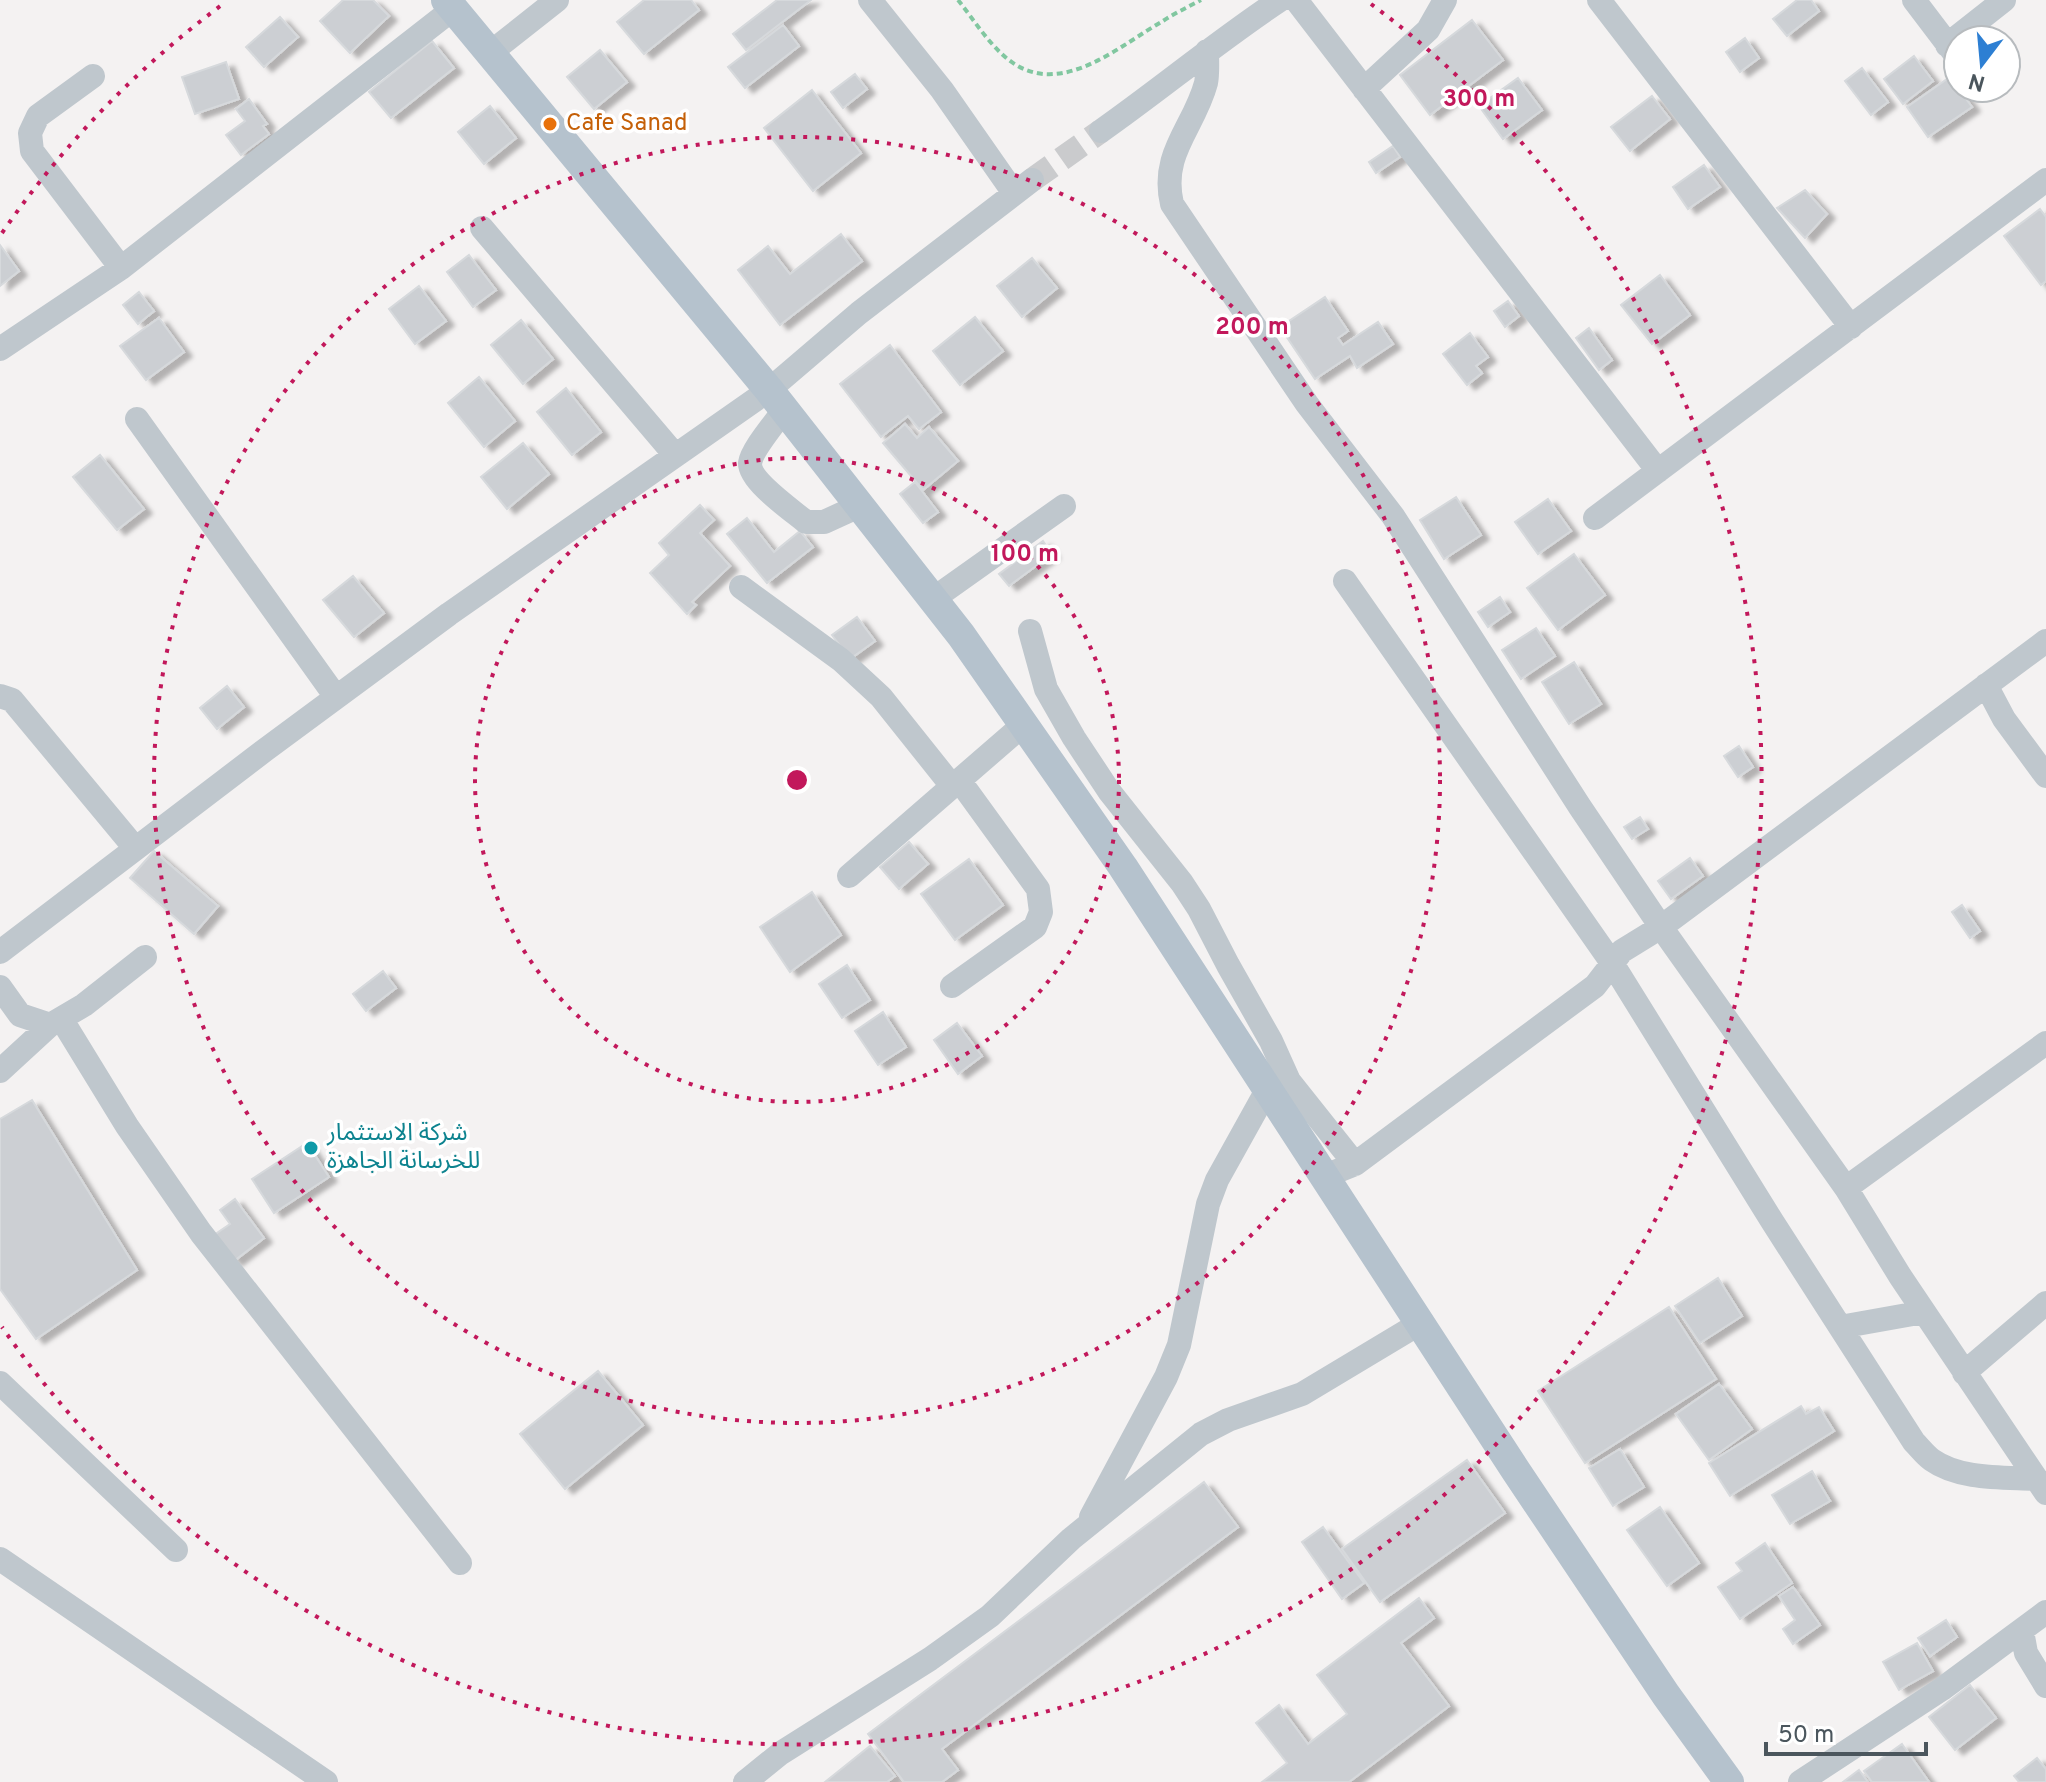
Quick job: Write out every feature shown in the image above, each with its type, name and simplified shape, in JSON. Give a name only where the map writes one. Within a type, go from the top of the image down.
[{"type":"main road","points":[[450,4],[777,400],[961,635],[1123,867],[1556,1531],[1666,1695],[1729,1782]]},
{"type":"street","points":[[490,53],[557,0]]},
{"type":"street","points":[[0,952],[449,614],[675,455],[777,400],[859,313],[1023,186],[870,0]]},
{"type":"street","points":[[1101,131],[1280,0]]},
{"type":"street","points":[[1296,0],[1658,471]]},
{"type":"street","points":[[1364,89],[1428,30],[1445,0]]},
{"type":"street","points":[[1599,0],[1851,327]]},
{"type":"street","points":[[1914,0],[1942,37]]},
{"type":"street","points":[[1980,24],[2004,0]]},
{"type":"street","points":[[0,349],[121,268],[450,4]]},
{"type":"street","points":[[1207,51],[1206,81],[1171,161],[1167,184],[1172,204],[1307,404],[1393,516],[1573,796],[1661,927],[1846,1188],[1924,1312],[2041,1486]]},
{"type":"street","points":[[93,76],[38,116],[30,133],[32,151],[121,268]]},
{"type":"street","points":[[1595,518],[2046,180]]},
{"type":"street","points":[[482,228],[675,455]]},
{"type":"street","points":[[777,400],[750,464],[754,478],[806,522],[824,522],[859,506]]},
{"type":"street","points":[[137,419],[336,697]]},
{"type":"street","points":[[933,599],[1064,506]]},
{"type":"street","points":[[1345,581],[1612,963],[1914,1442],[1933,1461],[1971,1474],[2041,1486]]},
{"type":"street","points":[[741,587],[841,660],[881,697],[956,783],[1038,889],[1041,912],[1035,927],[952,986]]},
{"type":"street","points":[[1030,631],[1046,689],[1074,738],[1109,791],[1182,883],[1271,1041],[1289,1081],[1355,1164]]},
{"type":"street","points":[[1325,1176],[1355,1164],[1595,986],[1622,951],[1661,927],[2046,641]]},
{"type":"street","points":[[1986,685],[2004,719],[2046,776]]},
{"type":"street","points":[[0,696],[12,700],[135,848]]},
{"type":"street","points":[[849,876],[1023,725]]},
{"type":"street","points":[[0,1071],[56,1023],[145,957]]},
{"type":"street","points":[[0,987],[20,1015],[56,1023],[201,1233],[460,1563]]},
{"type":"street","points":[[1846,1188],[2040,1053]]},
{"type":"street","points":[[1086,1527],[1166,1377],[1179,1345],[1208,1204],[1217,1180],[1267,1090]]},
{"type":"street","points":[[1964,1373],[2046,1303]]},
{"type":"street","points":[[1840,1327],[1924,1312]]},
{"type":"street","points":[[745,1782],[781,1753],[930,1659],[990,1616],[1086,1527],[1201,1434],[1228,1420],[1302,1394],[1422,1322]]},
{"type":"street","points":[[0,1383],[176,1550]]},
{"type":"street","points":[[0,1559],[326,1782]]},
{"type":"street","points":[[1800,1782],[1942,1689],[2046,1612]]},
{"type":"street","points":[[2022,1631],[2026,1653],[2046,1686]]},
{"type":"path","points":[[958,0],[995,47],[1017,66],[1049,74],[1075,70],[1116,51],[1201,0]]},
{"type":"building","points":[[343,0],[373,0],[389,16],[350,53],[320,21]]},
{"type":"building","points":[[644,0],[691,0],[699,10],[644,54],[617,22]]},
{"type":"building","points":[[777,0],[811,0],[746,50],[733,34]]},
{"type":"building","points":[[1797,0],[1811,0],[1819,11],[1787,36],[1773,19]]},
{"type":"building","points":[[280,17],[298,37],[264,67],[246,47]]},
{"type":"building","points":[[1472,20],[1503,60],[1430,115],[1400,75]]},
{"type":"building","points":[[783,25],[799,46],[745,88],[728,67]]},
{"type":"building","points":[[1745,38],[1759,58],[1740,72],[1726,52]]},
{"type":"building","points":[[432,41],[454,68],[391,118],[369,92]]},
{"type":"building","points":[[600,50],[627,82],[594,109],[567,77]]},
{"type":"building","points":[[1914,56],[1933,81],[1903,104],[1884,79]]},
{"type":"building","points":[[226,62],[239,99],[195,114],[182,77]]},
{"type":"building","points":[[1862,68],[1888,102],[1871,115],[1845,81]]},
{"type":"building","points":[[855,74],[867,89],[843,108],[831,92]]},
{"type":"building","points":[[1518,78],[1542,110],[1503,139],[1479,106]]},
{"type":"building","points":[[1942,83],[1942,104],[1970,104],[1972,107],[1928,137],[1907,107]]},
{"type":"building","points":[[812,90],[861,153],[813,191],[764,128]]},
{"type":"building","points":[[1652,96],[1670,119],[1630,151],[1611,127]]},
{"type":"building","points":[[249,99],[267,124],[263,126],[269,134],[241,155],[226,135],[245,121],[236,109]]},
{"type":"building","points":[[490,106],[516,138],[484,164],[458,132]]},
{"type":"building","points":[[1393,146],[1400,157],[1376,173],[1369,162]]},
{"type":"building","points":[[1704,165],[1720,187],[1688,209],[1673,187]]},
{"type":"building","points":[[1805,190],[1827,214],[1805,238],[1777,208]]},
{"type":"building","points":[[2040,209],[2046,217],[2046,281],[2041,285],[2004,236]]},
{"type":"building","points":[[841,234],[862,261],[780,325],[738,270],[768,246],[790,274]]},
{"type":"building","points":[[0,245],[19,271],[0,286]]},
{"type":"building","points":[[469,255],[496,290],[473,307],[447,272]]},
{"type":"building","points":[[1032,258],[1057,288],[1022,317],[997,286]]},
{"type":"building","points":[[1660,275],[1690,315],[1652,344],[1621,305]]},
{"type":"building","points":[[419,286],[446,321],[415,344],[389,309]]},
{"type":"building","points":[[139,292],[154,311],[138,324],[123,305]]},
{"type":"building","points":[[1325,297],[1348,331],[1338,338],[1343,345],[1378,322],[1393,344],[1357,368],[1350,356],[1315,379],[1280,327]]},
{"type":"building","points":[[1508,301],[1519,316],[1505,327],[1494,311]]},
{"type":"building","points":[[975,317],[1003,351],[960,385],[933,351]]},
{"type":"building","points":[[159,318],[184,352],[146,380],[120,346]]},
{"type":"building","points":[[521,320],[553,359],[523,384],[491,345]]},
{"type":"building","points":[[1589,328],[1612,360],[1599,370],[1576,338]]},
{"type":"building","points":[[1470,333],[1488,357],[1476,366],[1482,373],[1467,385],[1443,354]]},
{"type":"building","points":[[890,345],[941,412],[919,429],[908,416],[881,437],[840,384]]},
{"type":"building","points":[[479,377],[515,421],[484,447],[448,403]]},
{"type":"building","points":[[566,388],[601,432],[572,455],[537,412]]},
{"type":"building","points":[[905,424],[917,438],[929,427],[958,461],[923,490],[883,443]]},
{"type":"building","points":[[523,443],[549,474],[507,509],[481,477]]},
{"type":"building","points":[[100,455],[144,509],[117,530],[73,477]]},
{"type":"building","points":[[915,482],[938,512],[923,523],[900,494]]},
{"type":"building","points":[[1456,497],[1481,535],[1444,559],[1420,520]]},
{"type":"building","points":[[1548,499],[1571,531],[1538,554],[1515,522]]},
{"type":"building","points":[[700,505],[714,520],[700,533],[730,566],[692,602],[696,605],[687,614],[650,573],[669,555],[659,543]]},
{"type":"building","points":[[747,518],[774,552],[800,531],[813,547],[767,583],[727,534]]},
{"type":"building","points":[[1043,541],[1052,554],[1009,586],[999,574]]},
{"type":"building","points":[[1574,554],[1605,595],[1558,630],[1527,588]]},
{"type":"building","points":[[353,576],[384,613],[354,637],[323,600]]},
{"type":"building","points":[[1500,597],[1510,612],[1488,627],[1478,612]]},
{"type":"building","points":[[857,617],[875,641],[850,659],[832,635]]},
{"type":"building","points":[[1536,628],[1555,656],[1521,679],[1502,650]]},
{"type":"building","points":[[1574,662],[1601,704],[1569,724],[1542,682]]},
{"type":"building","points":[[227,686],[244,707],[217,729],[200,708]]},
{"type":"building","points":[[1739,746],[1753,767],[1738,777],[1724,756]]},
{"type":"building","points":[[1640,817],[1648,829],[1632,839],[1624,827]]},
{"type":"building","points":[[909,842],[928,864],[899,889],[880,867]]},
{"type":"building","points":[[154,851],[218,906],[194,934],[130,878]]},
{"type":"building","points":[[1690,858],[1703,876],[1671,899],[1658,881]]},
{"type":"building","points":[[969,859],[1003,905],[955,940],[921,894]]},
{"type":"building","points":[[812,892],[841,935],[790,972],[760,927]]},
{"type":"building","points":[[1962,905],[1980,931],[1970,938],[1952,912]]},
{"type":"building","points":[[847,965],[870,1000],[842,1018],[819,984]]},
{"type":"building","points":[[383,971],[396,988],[366,1011],[353,994]]},
{"type":"building","points":[[883,1012],[906,1047],[878,1065],[855,1031]]},
{"type":"building","points":[[957,1023],[982,1056],[958,1074],[934,1040]]},
{"type":"building","points":[[32,1100],[137,1270],[36,1339],[0,1289],[0,1119]]},
{"type":"building","points":[[307,1143],[329,1177],[274,1213],[252,1179]]},
{"type":"building","points":[[235,1199],[264,1238],[234,1261],[214,1235],[230,1224],[220,1210]]},
{"type":"building","points":[[1718,1278],[1742,1316],[1700,1343],[1675,1306]]},
{"type":"building","points":[[1669,1307],[1716,1379],[1585,1463],[1538,1391]]},
{"type":"building","points":[[598,1371],[643,1425],[565,1489],[520,1434]]},
{"type":"building","points":[[1719,1384],[1752,1429],[1709,1460],[1676,1414]]},
{"type":"building","points":[[1801,1406],[1806,1414],[1819,1407],[1834,1431],[1730,1496],[1709,1463]]},
{"type":"building","points":[[1620,1449],[1644,1487],[1613,1506],[1589,1468]]},
{"type":"building","points":[[1467,1460],[1505,1513],[1380,1602],[1342,1549]]},
{"type":"building","points":[[1812,1471],[1830,1501],[1790,1524],[1772,1495]]},
{"type":"building","points":[[1204,1482],[1238,1527],[942,1749],[958,1770],[942,1782],[904,1782],[868,1734]]},
{"type":"building","points":[[1660,1507],[1699,1563],[1667,1586],[1627,1530]]},
{"type":"building","points":[[1323,1527],[1364,1583],[1342,1599],[1302,1542]]},
{"type":"building","points":[[1765,1543],[1792,1583],[1740,1619],[1718,1587],[1742,1571],[1736,1563]]},
{"type":"building","points":[[1793,1587],[1820,1625],[1793,1644],[1783,1629],[1795,1620],[1779,1596]]},
{"type":"building","points":[[1419,1598],[1434,1618],[1401,1643],[1449,1706],[1349,1782],[1262,1782],[1287,1763],[1256,1723],[1279,1705],[1308,1744],[1347,1714],[1317,1675]]},
{"type":"building","points":[[1946,1620],[1957,1637],[1930,1656],[1918,1638]]},
{"type":"building","points":[[1917,1643],[1933,1671],[1899,1690],[1883,1662]]},
{"type":"building","points":[[1970,1685],[1996,1718],[1955,1750],[1929,1717]]},
{"type":"building","points":[[1902,1744],[1929,1782],[1872,1782],[1864,1771]]},
{"type":"building","points":[[870,1746],[895,1776],[887,1782],[825,1782]]},
{"type":"building","points":[[2037,1758],[2046,1769],[2046,1782],[2019,1782],[2014,1776]]},
{"type":"building","points":[[1859,1770],[1868,1782],[1843,1782]]},
{"type":"tunnel","points":[[1032,180],[1101,131]]},
{"type":"place","name":"Cafe Sanad","points":[[550,124]]},
{"type":"place","name":"شركة الاستثمار للخرسانة الجاهزة","points":[[311,1148]]}]
